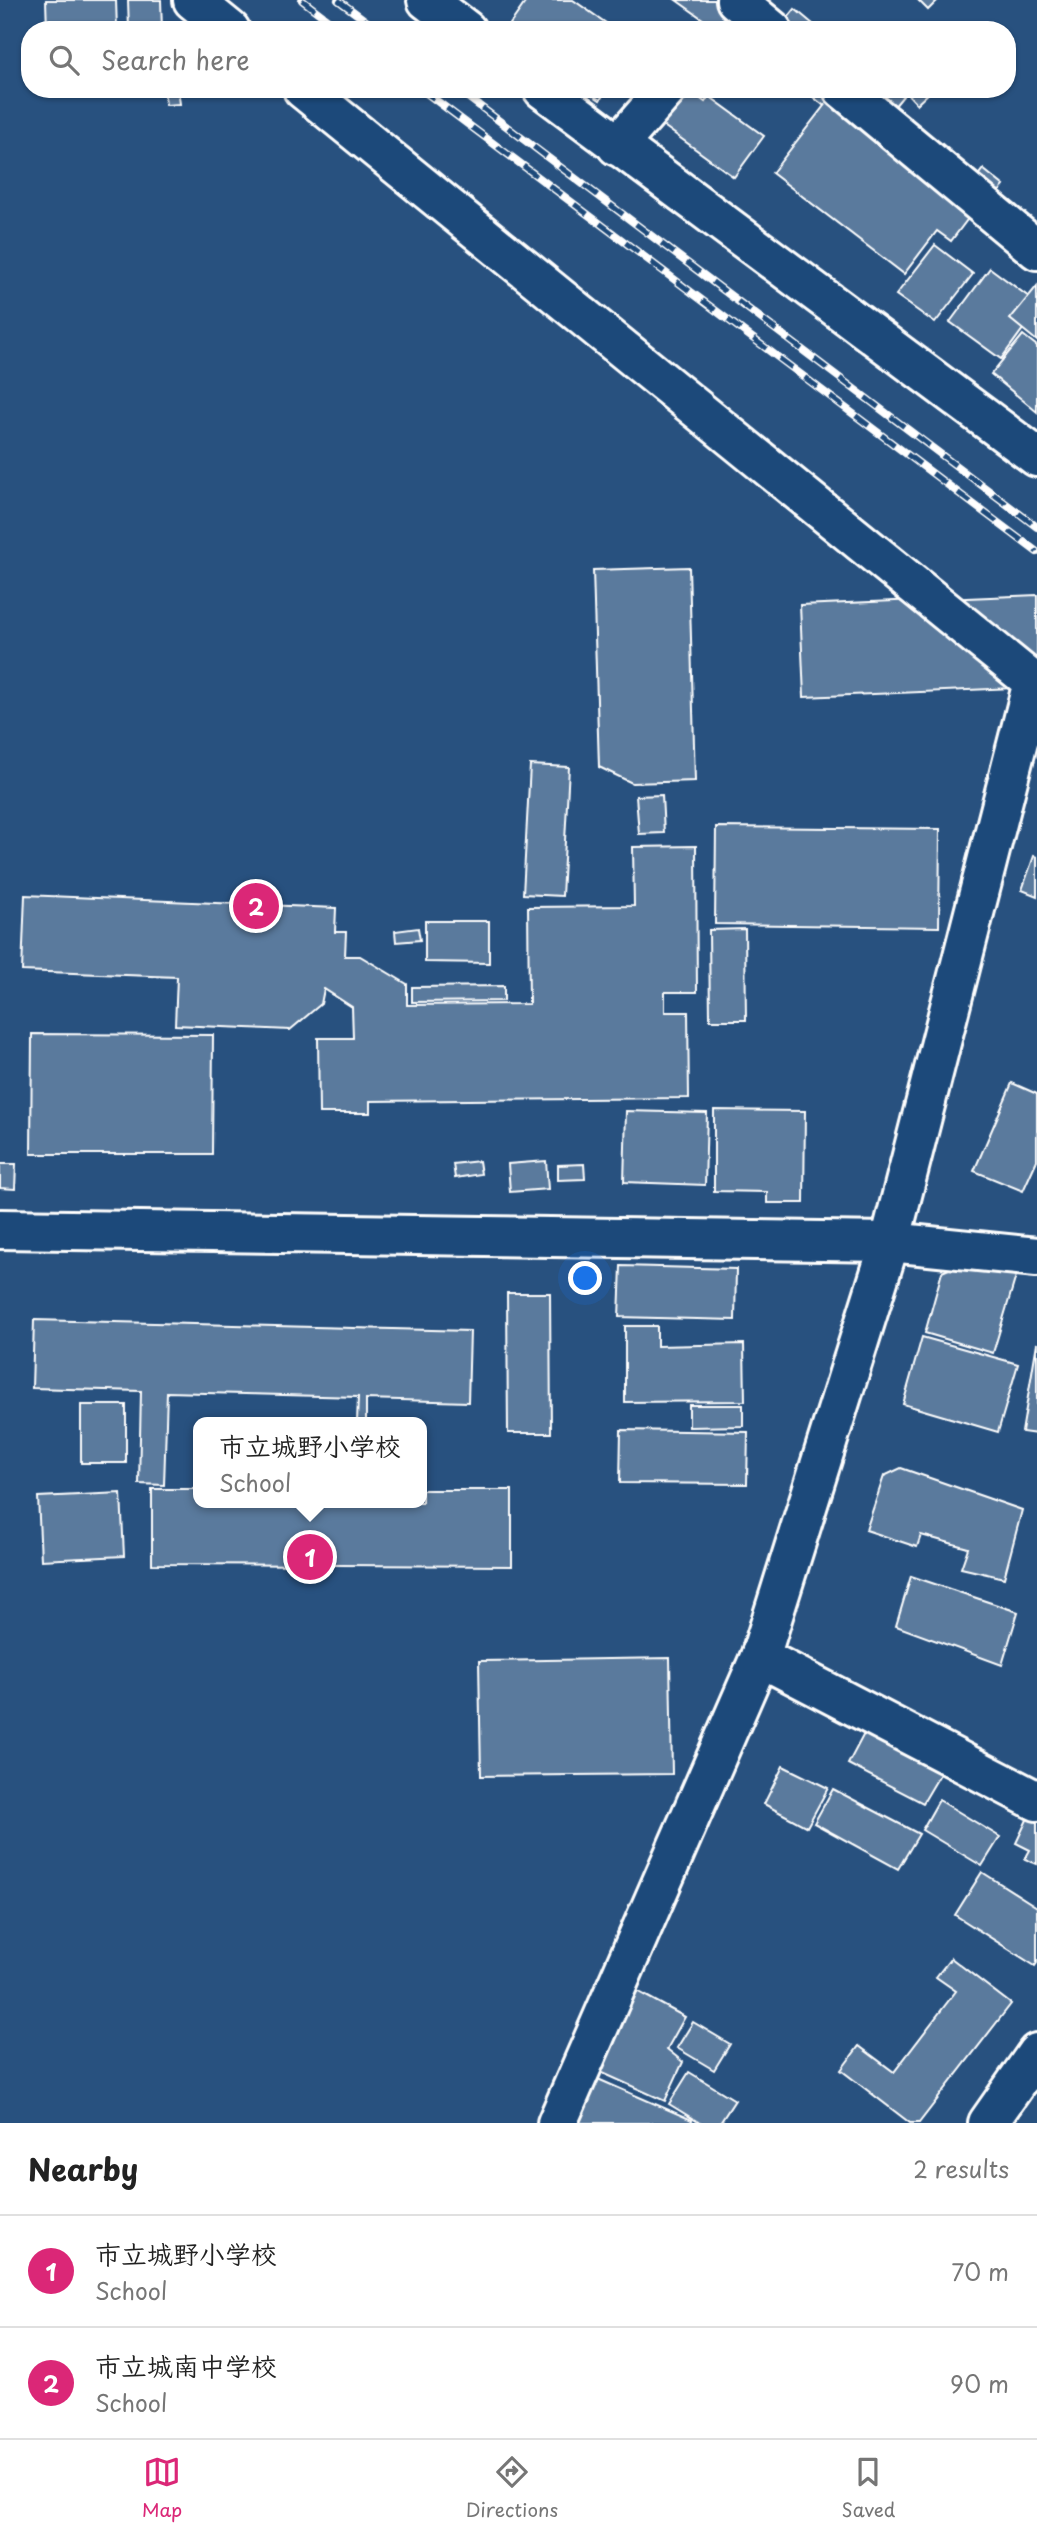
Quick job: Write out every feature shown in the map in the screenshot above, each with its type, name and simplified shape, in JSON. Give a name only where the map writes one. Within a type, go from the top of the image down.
[{"type":"main road","points":[[193,0],[219,21]]},
{"type":"main road","points":[[427,0],[454,21]]},
{"type":"main road","points":[[736,9],[757,21]]},
{"type":"main road","points":[[314,98],[1033,682],[890,1242],[760,1657],[557,2123]]},
{"type":"main road","points":[[555,98],[1037,457]]},
{"type":"main road","points":[[617,146],[659,98]]},
{"type":"main road","points":[[854,98],[1037,250]]},
{"type":"main road","points":[[0,1229],[890,1242],[1037,1257]]},
{"type":"main road","points":[[760,1657],[1037,1801]]},
{"type":"main road","points":[[988,2123],[1037,2053]]},
{"type":"building","points":[[46,0],[116,0],[117,21],[47,21]]},
{"type":"building","points":[[128,0],[161,0],[162,21],[129,21]]},
{"type":"building","points":[[527,0],[573,0],[603,21],[512,21]]},
{"type":"building","points":[[676,0],[738,0],[723,21],[706,21]]},
{"type":"building","points":[[918,0],[938,0],[928,10]]},
{"type":"building","points":[[795,9],[809,21],[785,21]]},
{"type":"building","points":[[165,98],[179,98],[180,104],[166,105]]},
{"type":"building","points":[[680,98],[699,98],[705,102],[712,98],[764,136],[734,177],[661,124]]},
{"type":"building","points":[[814,98],[901,98],[867,140]]},
{"type":"building","points":[[830,98],[841,98],[979,204],[951,241],[937,231],[904,274],[772,173]]},
{"type":"building","points":[[911,98],[923,98],[917,104]]},
{"type":"building","points":[[983,169],[1004,186],[993,199],[973,182]]},
{"type":"building","points":[[935,245],[973,274],[935,323],[896,295]]},
{"type":"building","points":[[990,268],[1037,303],[1037,310],[1001,359],[950,322]]},
{"type":"building","points":[[1037,286],[1037,341],[1010,319]]},
{"type":"building","points":[[1023,335],[1037,346],[1037,412],[991,374]]},
{"type":"building","points":[[689,567],[695,781],[632,783],[599,767],[593,570]]},
{"type":"building","points":[[1037,595],[1037,687],[804,697],[800,605]]},
{"type":"building","points":[[530,765],[569,767],[562,896],[523,894]]},
{"type":"building","points":[[662,795],[664,833],[639,834],[636,796]]},
{"type":"building","points":[[716,827],[940,829],[939,927],[715,924]]},
{"type":"building","points":[[696,846],[697,992],[665,992],[665,1012],[688,1012],[689,1098],[370,1101],[370,1113],[319,1113],[318,1038],[353,1038],[352,1007],[324,989],[321,1004],[290,1030],[175,1025],[177,977],[22,971],[25,895],[336,908],[335,932],[346,932],[345,956],[360,956],[407,984],[407,1005],[529,1004],[528,907],[634,906],[633,847]]},
{"type":"building","points":[[1034,856],[1037,857],[1037,896],[1022,890]]},
{"type":"building","points":[[425,921],[489,921],[489,963],[425,962]]},
{"type":"building","points":[[418,928],[420,940],[396,942],[395,931]]},
{"type":"building","points":[[745,929],[746,1020],[710,1020],[709,930]]},
{"type":"building","points":[[504,986],[504,1001],[412,1002],[412,987]]},
{"type":"building","points":[[32,1034],[213,1035],[212,1154],[31,1154]]},
{"type":"building","points":[[1012,1083],[1037,1094],[1037,1160],[1023,1191],[974,1171]]},
{"type":"building","points":[[714,1110],[805,1111],[804,1203],[767,1203],[767,1192],[714,1191]]},
{"type":"building","points":[[626,1111],[707,1113],[705,1185],[624,1182]]},
{"type":"building","points":[[479,1161],[481,1174],[455,1178],[453,1164]]},
{"type":"building","points":[[546,1161],[548,1189],[510,1192],[508,1164]]},
{"type":"building","points":[[0,1164],[16,1164],[15,1189],[0,1188]]},
{"type":"building","points":[[584,1164],[585,1179],[558,1180],[558,1165]]},
{"type":"building","points":[[965,1262],[1016,1276],[993,1353],[925,1333],[942,1272]]},
{"type":"building","points":[[621,1266],[736,1269],[735,1320],[619,1317]]},
{"type":"building","points":[[507,1293],[550,1293],[551,1433],[508,1433]]},
{"type":"building","points":[[34,1320],[470,1331],[468,1402],[366,1399],[366,1417],[357,1417],[358,1397],[167,1392],[164,1485],[139,1484],[141,1391],[32,1388]]},
{"type":"building","points":[[625,1326],[657,1326],[657,1346],[744,1344],[745,1401],[625,1402]]},
{"type":"building","points":[[922,1337],[1018,1364],[998,1432],[903,1404]]},
{"type":"building","points":[[1037,1343],[1037,1434],[1022,1432]]},
{"type":"building","points":[[81,1405],[126,1405],[126,1463],[81,1463]]},
{"type":"building","points":[[689,1405],[743,1405],[743,1426],[689,1427]]},
{"type":"building","points":[[621,1430],[748,1432],[747,1484],[620,1483]]},
{"type":"building","points":[[901,1468],[1022,1510],[1004,1578],[961,1568],[968,1548],[921,1535],[917,1547],[866,1530],[884,1476]]},
{"type":"building","points":[[152,1489],[193,1489],[193,1508],[427,1508],[427,1490],[512,1490],[512,1566],[152,1564]]},
{"type":"building","points":[[121,1493],[124,1556],[41,1560],[38,1497]]},
{"type":"building","points":[[911,1576],[1018,1612],[1002,1665],[896,1626]]},
{"type":"building","points":[[670,1658],[672,1774],[481,1776],[479,1661]]},
{"type":"building","points":[[867,1728],[943,1769],[923,1803],[848,1764]]},
{"type":"building","points":[[783,1766],[828,1788],[807,1827],[764,1804]]},
{"type":"building","points":[[833,1789],[919,1834],[898,1869],[814,1823]]},
{"type":"building","points":[[939,1800],[1000,1837],[982,1866],[922,1830]]},
{"type":"building","points":[[1032,1809],[1037,1811],[1037,1864],[1025,1859],[1030,1850],[1016,1843]]},
{"type":"building","points":[[982,1872],[1037,1907],[1035,1966],[955,1915]]},
{"type":"building","points":[[951,1958],[1011,2004],[919,2123],[910,2123],[841,2070],[859,2046],[894,2072],[956,1991],[936,1977]]},
{"type":"building","points":[[635,1990],[685,2017],[667,2049],[683,2062],[665,2101],[596,2070]]},
{"type":"building","points":[[693,2022],[730,2044],[714,2070],[677,2048]]},
{"type":"building","points":[[689,2072],[735,2100],[720,2123],[700,2123],[669,2104]]},
{"type":"building","points":[[591,2076],[692,2120],[691,2123],[570,2123]]},
{"type":"railway","points":[[302,0],[329,21]]},
{"type":"railway","points":[[338,0],[366,21]]},
{"type":"railway","points":[[433,98],[1037,552]]},
{"type":"railway","points":[[469,98],[1037,527]]},
{"type":"place","name":"市立城南中学校","points":[[256,906]]},
{"type":"place","name":"市立城野小学校","points":[[310,1557]]}]
